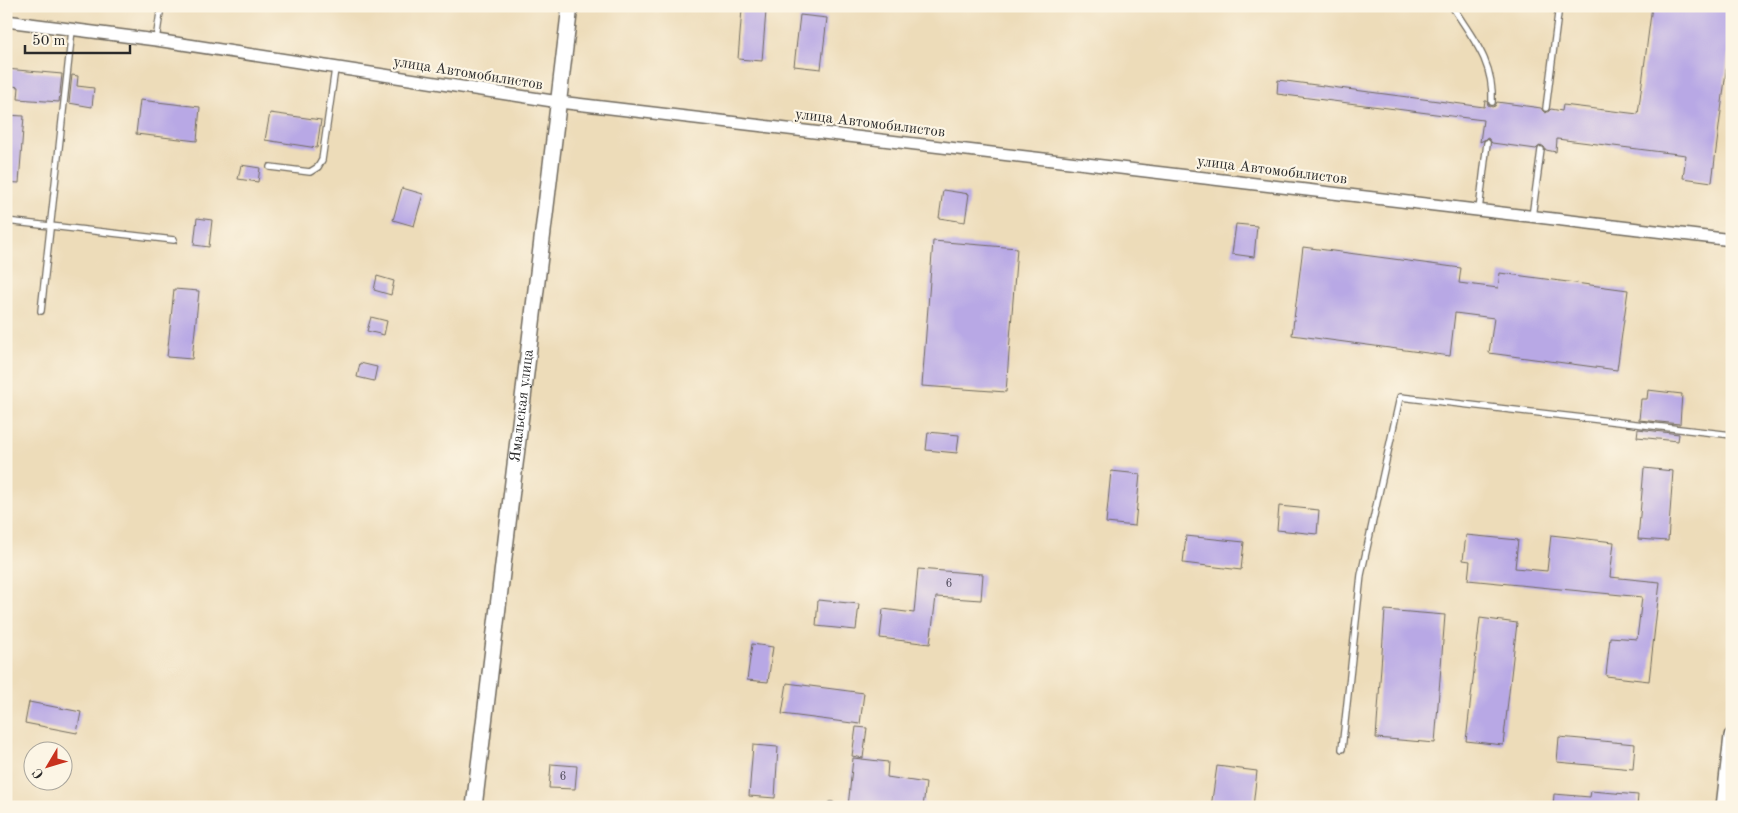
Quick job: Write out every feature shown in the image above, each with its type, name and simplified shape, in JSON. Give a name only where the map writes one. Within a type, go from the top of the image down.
[{"type":"street","name":"Ямальская улица","points":[[474,807],[570,6]]},
{"type":"street","name":"улица Автомобилистов","points":[[6,21],[156,40],[559,102],[1732,240]]},
{"type":"street","points":[[1724,807],[1732,736]]},
{"type":"lane","points":[[156,40],[162,6]]},
{"type":"lane","points":[[1452,6],[1482,52],[1490,71],[1493,84],[1492,102]]},
{"type":"lane","points":[[1546,108],[1559,6]]},
{"type":"lane","points":[[41,311],[72,30]]},
{"type":"lane","points":[[270,167],[310,172],[318,167],[322,160],[335,69]]},
{"type":"lane","points":[[1479,210],[1488,143]]},
{"type":"lane","points":[[1532,217],[1541,150]]},
{"type":"lane","points":[[6,221],[174,240]]},
{"type":"lane","points":[[1342,750],[1361,575],[1400,397],[1732,435]]},
{"type":"building","points":[[1652,6],[1732,6],[1732,24],[1712,182],[1683,178],[1686,155],[1557,139],[1556,152],[1546,150],[1541,145],[1536,149],[1492,143],[1488,138],[1480,142],[1483,120],[1277,94],[1278,80],[1484,107],[1485,101],[1492,107],[1497,102],[1541,108],[1546,113],[1551,109],[1562,111],[1563,105],[1638,114]]},
{"type":"building","points":[[742,9],[766,11],[762,61],[738,59]]},
{"type":"building","points":[[800,15],[827,18],[821,69],[794,66]]},
{"type":"building","points":[[6,69],[62,74],[59,102],[18,99],[19,87],[6,85]]},
{"type":"building","points":[[72,75],[78,76],[77,86],[94,88],[92,107],[69,103]]},
{"type":"building","points":[[140,100],[200,107],[197,141],[136,134]]},
{"type":"building","points":[[270,113],[321,120],[317,148],[265,140]]},
{"type":"building","points":[[6,115],[24,116],[19,183],[6,182]]},
{"type":"building","points":[[241,165],[260,168],[258,182],[238,179]]},
{"type":"building","points":[[402,188],[423,194],[414,226],[393,220]]},
{"type":"building","points":[[943,190],[969,194],[965,222],[939,218]]},
{"type":"building","points":[[197,218],[212,220],[209,247],[194,245]]},
{"type":"building","points":[[1236,224],[1257,226],[1254,257],[1232,254]]},
{"type":"building","points":[[933,241],[1017,248],[1006,392],[922,386]]},
{"type":"building","points":[[1303,247],[1461,268],[1459,283],[1498,288],[1500,273],[1628,290],[1617,370],[1489,353],[1494,318],[1455,313],[1450,356],[1292,335]]},
{"type":"building","points":[[377,276],[394,281],[391,295],[374,290]]},
{"type":"building","points":[[174,289],[199,291],[192,359],[167,357]]},
{"type":"building","points":[[371,317],[387,321],[384,335],[367,331]]},
{"type":"building","points":[[360,363],[377,367],[374,381],[357,377]]},
{"type":"building","points":[[1648,390],[1682,394],[1680,424],[1639,420],[1641,399],[1647,399]]},
{"type":"building","points":[[1638,429],[1679,434],[1678,441],[1637,437]]},
{"type":"building","points":[[928,432],[959,435],[957,453],[926,450]]},
{"type":"building","points":[[1644,468],[1673,471],[1668,541],[1638,539]]},
{"type":"building","points":[[1111,471],[1140,474],[1135,526],[1106,523]]},
{"type":"building","points":[[1279,506],[1319,510],[1317,534],[1277,530]]},
{"type":"building","points":[[1466,535],[1518,540],[1515,568],[1547,571],[1551,535],[1614,542],[1610,577],[1660,582],[1649,681],[1606,676],[1610,637],[1637,639],[1642,597],[1468,580],[1470,561],[1463,560]]},
{"type":"building","points":[[1186,536],[1244,542],[1241,570],[1183,563]]},
{"type":"building","points":[[918,569],[983,574],[981,600],[936,597],[930,644],[880,638],[883,609],[914,613]]},
{"type":"building","points":[[818,600],[859,604],[856,630],[816,626]]},
{"type":"building","points":[[1385,610],[1445,615],[1435,743],[1376,738]]},
{"type":"building","points":[[1480,618],[1517,623],[1503,745],[1466,741]]},
{"type":"building","points":[[752,644],[773,647],[768,682],[747,680]]},
{"type":"building","points":[[787,683],[864,693],[860,724],[782,714]]},
{"type":"building","points":[[29,702],[81,712],[77,733],[25,723]]},
{"type":"building","points":[[856,727],[867,728],[863,758],[852,756]]},
{"type":"building","points":[[1559,737],[1635,744],[1633,769],[1557,762]]},
{"type":"building","points":[[753,745],[778,747],[775,798],[749,796]]},
{"type":"building","points":[[853,758],[888,762],[887,777],[926,783],[923,807],[848,807]]},
{"type":"building","points":[[551,764],[577,766],[575,789],[549,788]]},
{"type":"building","points":[[1217,766],[1257,771],[1253,807],[1211,807]]},
{"type":"building","points":[[1591,791],[1638,795],[1637,807],[1553,807],[1554,794],[1590,797]]}]
